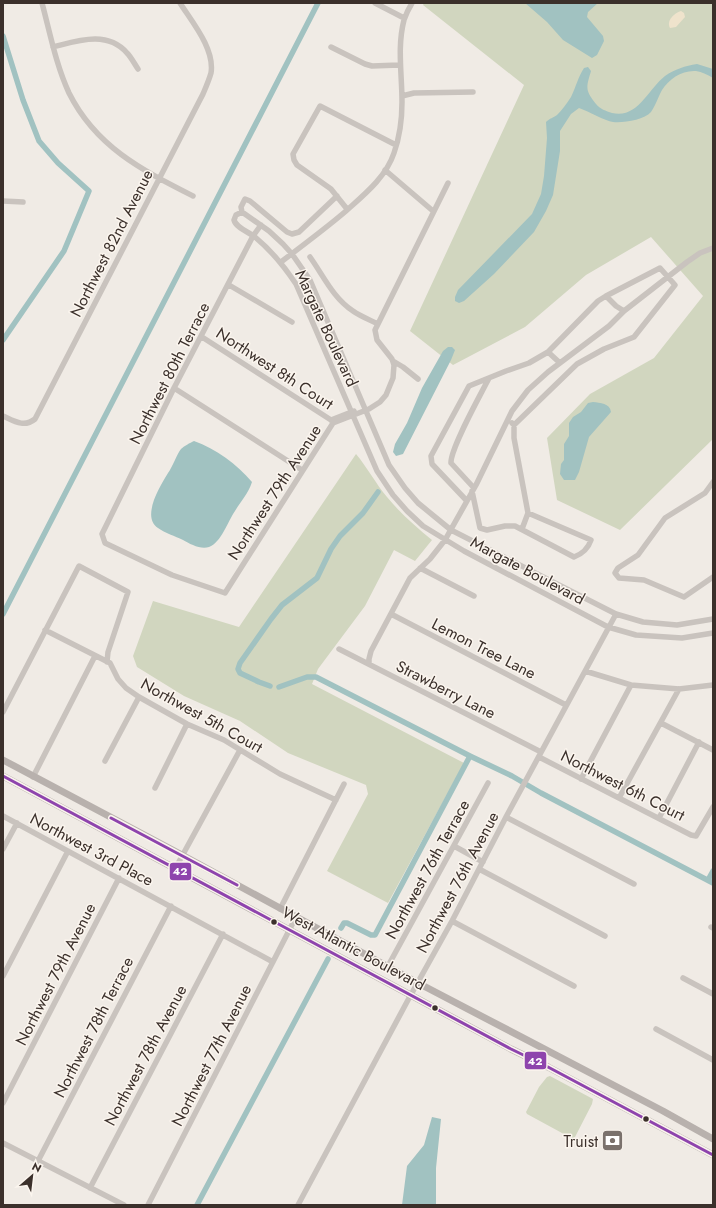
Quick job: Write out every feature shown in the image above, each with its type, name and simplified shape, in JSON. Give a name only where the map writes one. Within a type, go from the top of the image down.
[{"type":"main road","name":"West Atlantic Boulevard","points":[[3,760],[418,983],[713,1139]]},
{"type":"main road","name":"West Atlantic Boulevard","points":[[3,776],[410,995],[713,1155]]},
{"type":"street","points":[[42,3],[53,47],[62,74],[70,93],[92,128],[106,143],[123,157],[158,179],[193,196]]},
{"type":"street","name":"Northwest 82nd Avenue","points":[[3,416],[24,424],[30,423],[35,419],[90,315],[158,179],[204,94],[211,72],[210,58],[205,41],[180,3]]},
{"type":"street","points":[[375,3],[404,18]]},
{"type":"street","points":[[281,262],[323,230],[347,209],[376,183],[386,170],[394,154],[402,120],[402,96],[399,65],[400,44],[404,18],[412,3]]},
{"type":"street","points":[[53,47],[91,38],[102,40],[121,47],[128,53],[138,69]]},
{"type":"street","points":[[331,47],[372,66],[399,65]]},
{"type":"street","points":[[402,96],[414,93],[473,92]]},
{"type":"street","points":[[347,209],[331,189],[297,165],[294,160],[293,154],[320,106],[396,146]]},
{"type":"street","points":[[386,170],[433,211]]},
{"type":"street","points":[[418,379],[404,367],[393,361],[379,344],[375,337],[375,330],[433,211],[448,184]]},
{"type":"street","points":[[242,212],[241,207],[245,199],[250,201],[287,232],[292,234],[299,232],[337,196]]},
{"type":"street","points":[[3,201],[23,202]]},
{"type":"street","name":"Margate Boulevard","points":[[713,619],[677,625],[643,622],[616,614],[451,530],[418,503],[405,488],[389,465],[310,280],[292,254],[277,238],[242,212],[238,212],[234,218],[235,222],[272,252],[296,284],[377,471],[393,496],[423,526],[445,540],[608,627],[636,635],[682,638],[713,633]]},
{"type":"street","name":"Northwest 80th Terrace","points":[[225,593],[165,572],[105,543],[102,534],[174,388],[261,225]]},
{"type":"street","points":[[369,664],[371,651],[410,578],[430,559],[445,540],[473,490],[508,417],[528,390],[560,363],[609,326],[624,311],[700,253],[713,248]]},
{"type":"street","name":"Margate Boulevard","points":[[310,257],[328,285],[345,305],[352,311],[378,324]]},
{"type":"street","points":[[467,501],[432,464],[431,456],[469,386],[529,363],[548,352],[598,301],[660,268],[675,284],[634,337],[604,349],[577,364],[514,425]]},
{"type":"street","points":[[229,285],[292,322]]},
{"type":"street","points":[[606,296],[616,306],[624,311]]},
{"type":"street","name":"Northwest 8th Court","points":[[202,336],[332,422]]},
{"type":"street","points":[[548,352],[560,363]]},
{"type":"street","points":[[365,410],[380,402],[386,395],[393,378],[393,361]]},
{"type":"street","points":[[489,378],[455,446],[451,460],[451,463],[473,490],[480,528],[487,530],[505,526],[515,526],[574,557],[580,555],[589,546],[591,540],[528,513]]},
{"type":"street","points":[[174,388],[302,470]]},
{"type":"street","name":"Northwest 79th Avenue","points":[[225,593],[332,422],[365,410]]},
{"type":"street","points":[[508,417],[514,425],[514,438],[528,513],[522,530]]},
{"type":"street","points":[[713,482],[704,493],[665,518],[638,555],[618,568],[615,574],[619,578],[644,580],[684,597],[713,577]]},
{"type":"street","points":[[3,712],[45,630],[79,566],[128,592],[108,652],[107,662],[45,630]]},
{"type":"street","points":[[420,568],[474,596]]},
{"type":"street","name":"Lemon Tree Lane","points":[[391,614],[566,705]]},
{"type":"street","name":"Northwest 76th Avenue","points":[[298,1205],[616,614]]},
{"type":"street","name":"Strawberry Lane","points":[[339,649],[540,754]]},
{"type":"street","points":[[33,776],[95,656]]},
{"type":"street","name":"Northwest 5th Court","points":[[107,662],[110,663],[118,679],[126,688],[139,697],[187,724],[224,740],[280,774],[336,800]]},
{"type":"street","points":[[585,671],[631,685],[679,689],[713,685]]},
{"type":"street","points":[[581,779],[631,685]]},
{"type":"street","points":[[619,798],[679,689]]},
{"type":"street","points":[[105,761],[139,697]]},
{"type":"street","points":[[661,723],[713,750]]},
{"type":"street","points":[[155,788],[187,724]]},
{"type":"street","points":[[659,818],[699,742]]},
{"type":"street","points":[[175,869],[240,750]]},
{"type":"street","name":"Northwest 6th Court","points":[[540,754],[581,779],[691,835],[696,836],[713,807]]},
{"type":"street","name":"Northwest 76th Terrace","points":[[388,966],[488,783]]},
{"type":"street","points":[[280,909],[344,784]]},
{"type":"street","name":"Northwest 3rd Place","points":[[3,816],[273,962]]},
{"type":"street","points":[[506,817],[634,884]]},
{"type":"street","points":[[3,849],[17,823]]},
{"type":"street","points":[[454,846],[483,862]]},
{"type":"street","points":[[3,976],[68,851]]},
{"type":"street","points":[[479,869],[605,936]]},
{"type":"street","name":"Northwest 79th Avenue","points":[[3,1103],[119,878]]},
{"type":"street","name":"Northwest 78th Terrace","points":[[38,1161],[171,906]]},
{"type":"street","name":"Northwest 77th Avenue","points":[[148,1205],[296,917]]},
{"type":"street","points":[[452,921],[574,986]]},
{"type":"street","name":"Northwest 78th Avenue","points":[[90,1188],[223,934]]},
{"type":"street","points":[[683,978],[713,994]]},
{"type":"street","points":[[656,1029],[713,1060]]},
{"type":"street","points":[[3,1143],[124,1205]]},
{"type":"green space","points":[[424,3],[713,3],[713,439],[620,530],[557,500],[547,438],[590,394],[654,358],[703,296],[651,237],[586,275],[525,327],[453,365],[410,331],[524,85],[423,5]]},
{"type":"green space","points":[[356,454],[392,503],[408,520],[432,540],[415,561],[394,550],[365,606],[318,669],[312,684],[464,763],[388,903],[327,871],[368,794],[366,785],[288,753],[240,721],[184,696],[137,667],[133,656],[153,601],[239,627]]},
{"type":"green space","points":[[550,1076],[593,1099],[592,1104],[573,1139],[527,1114],[526,1112],[539,1087],[547,1077]]},
{"type":"sand","points":[[681,11],[684,13],[685,17],[676,27],[670,28],[669,23],[671,18]]},
{"type":"water","points":[[525,3],[598,3],[588,12],[587,17],[603,36],[604,41],[597,55],[592,58],[563,40],[547,22]]},
{"type":"water","points":[[697,64],[713,69],[713,78],[696,71],[686,72],[676,76],[662,90],[651,112],[639,119],[613,122],[579,108],[571,114],[560,131],[560,151],[553,195],[534,232],[494,274],[464,301],[459,303],[455,301],[458,290],[532,214],[541,194],[544,176],[547,138],[546,122],[557,115],[568,102],[584,68],[588,67],[591,71],[587,85],[588,92],[596,104],[601,109],[612,113],[621,114],[629,112],[642,102],[665,76],[680,68]]},
{"type":"water","points":[[448,347],[452,347],[455,350],[451,360],[403,454],[396,456],[393,452],[395,444],[407,423],[422,388],[443,351]]},
{"type":"water","points":[[593,402],[607,405],[611,412],[589,437],[579,472],[575,480],[564,480],[560,474],[561,464],[564,460],[564,444],[569,436],[569,423],[573,417],[581,412],[588,403]]},
{"type":"water","points":[[194,441],[210,448],[226,458],[240,469],[252,482],[221,536],[213,545],[206,548],[192,545],[161,530],[153,523],[151,517],[157,493],[181,449]]},
{"type":"water","points":[[432,1117],[441,1119],[436,1168],[436,1205],[402,1205],[407,1166],[424,1145]]},
{"type":"waterway","points":[[3,614],[318,3]]},
{"type":"waterway","points":[[3,36],[23,100],[39,141],[58,163],[89,191],[64,251],[3,340]]},
{"type":"waterway","points":[[270,686],[240,673],[238,669],[240,663],[282,605],[317,578],[331,549],[340,536],[363,513],[378,492]]},
{"type":"waterway","points":[[279,687],[307,677],[316,677],[512,776],[541,793],[713,883]]},
{"type":"waterway","points":[[341,928],[344,923],[347,923],[371,935],[375,935],[470,756]]},
{"type":"waterway","points":[[708,880],[713,871]]},
{"type":"waterway","points":[[197,1205],[328,959]]},
{"type":"transit line","name":"42","points":[[3,776],[511,1049],[548,1067],[713,1155]]},
{"type":"transit line","name":"42","points":[[111,818],[237,885]]},
{"type":"place","name":"Truist","points":[[613,1141]]}]
